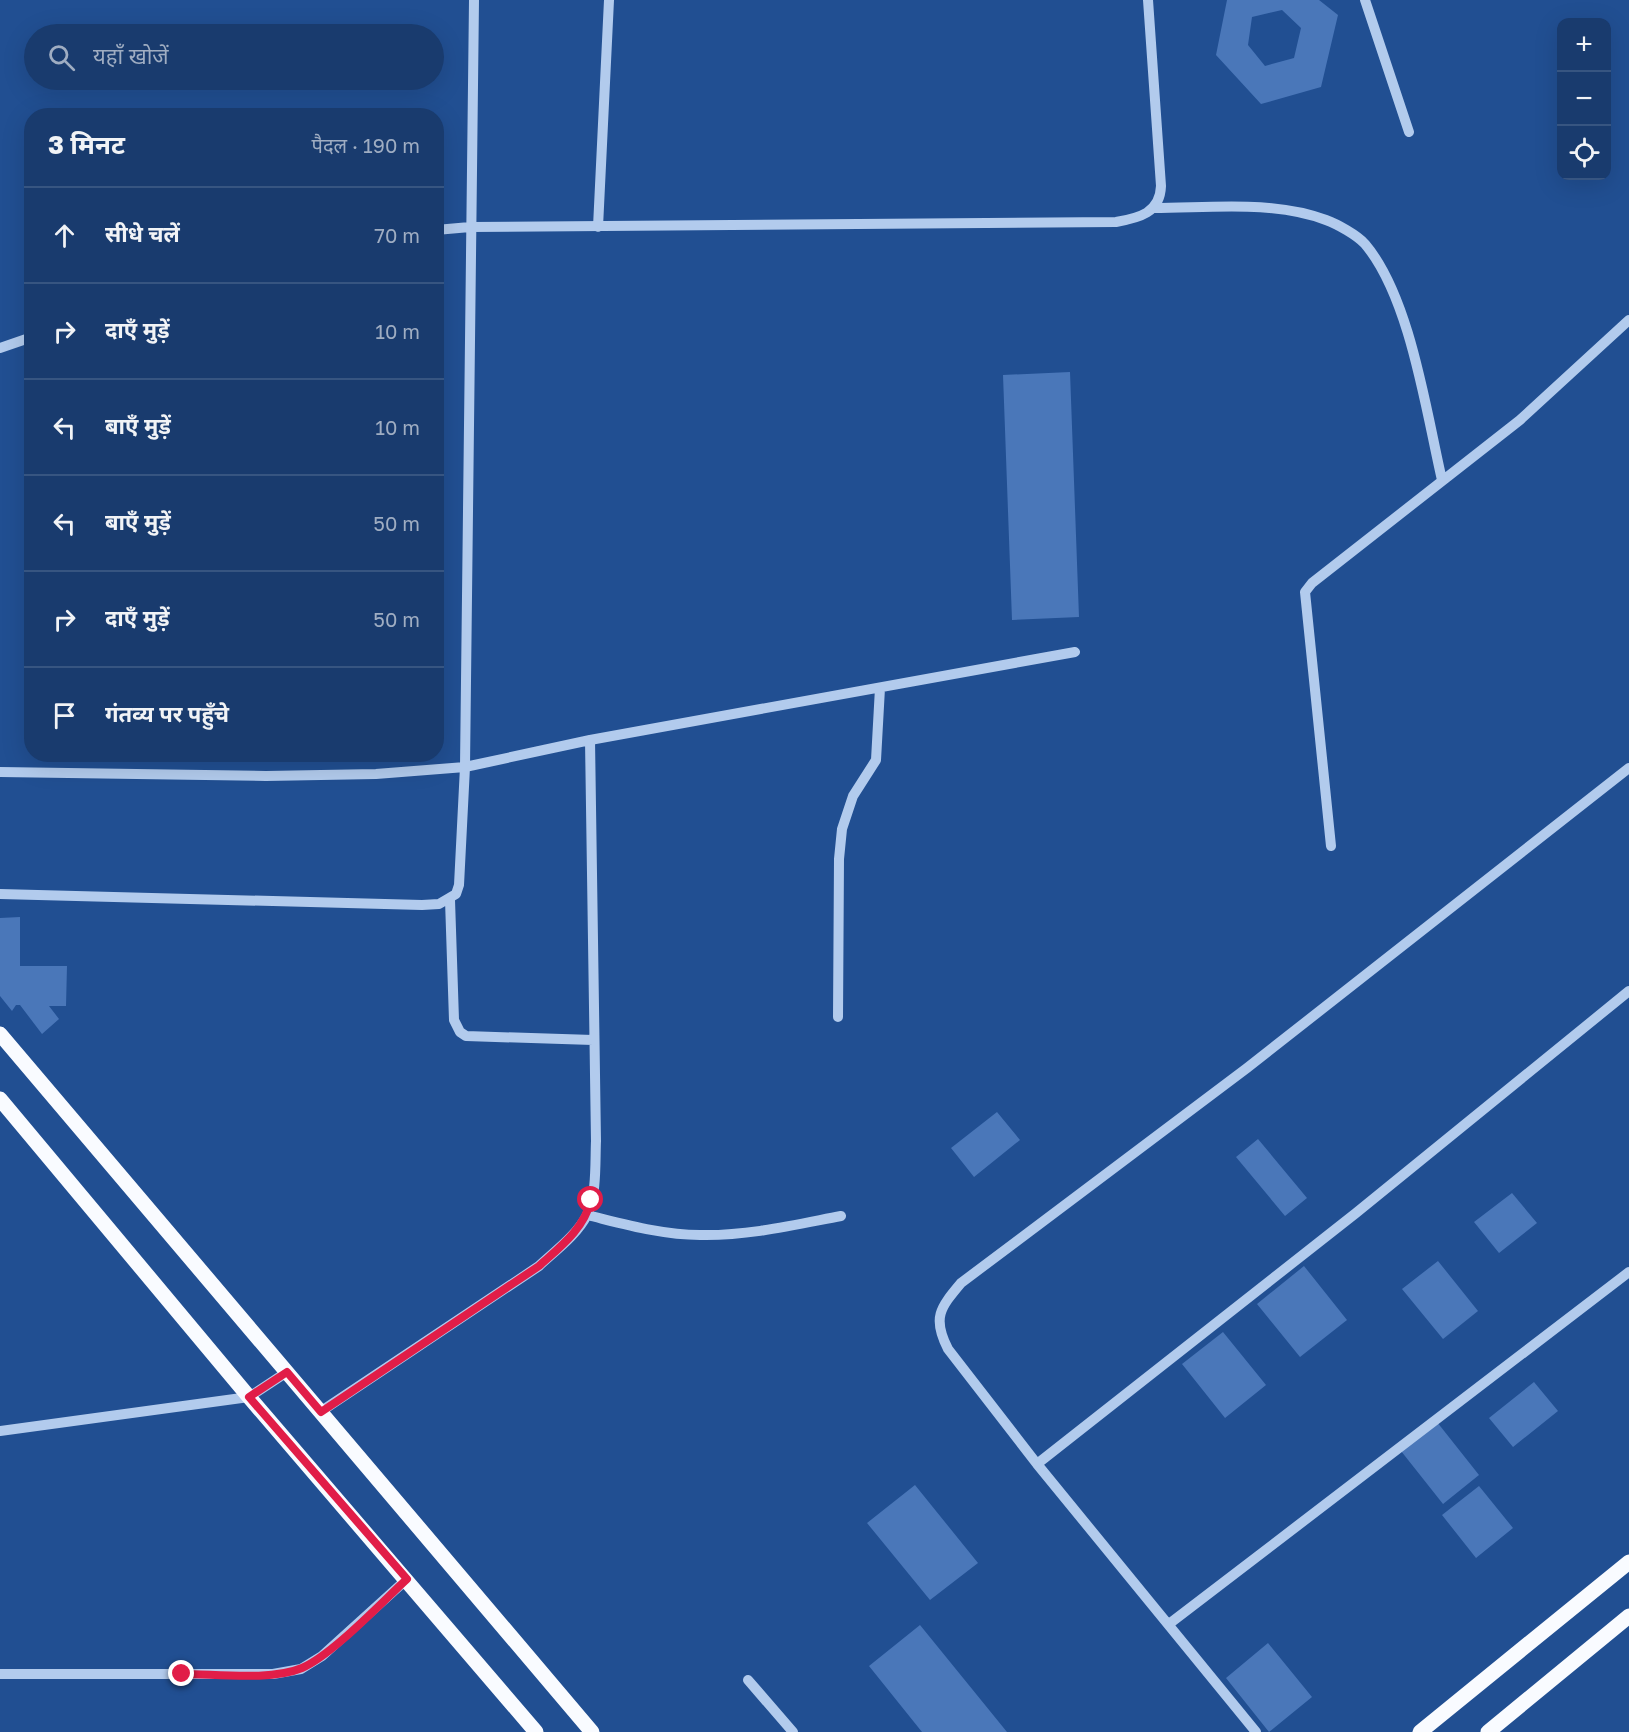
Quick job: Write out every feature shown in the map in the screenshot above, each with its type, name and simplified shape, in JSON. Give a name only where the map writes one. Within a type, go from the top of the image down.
[{"type":"main road","points":[[0,1034],[592,1732]]},
{"type":"main road","points":[[0,1099],[249,1397],[536,1732]]},
{"type":"main road","points":[[1420,1732],[1629,1563]]},
{"type":"main road","points":[[1488,1732],[1629,1616]]},
{"type":"street","points":[[0,894],[422,905],[450,900],[456,894],[459,885],[465,767],[474,0]]},
{"type":"street","points":[[598,227],[609,0]]},
{"type":"street","points":[[444,229],[470,227],[1116,222],[1141,218],[1154,208],[1160,197],[1161,186],[1148,0]]},
{"type":"street","points":[[1365,0],[1409,132]]},
{"type":"street","points":[[1154,208],[1295,212],[1328,220],[1363,242],[1386,274],[1406,326],[1442,480]]},
{"type":"street","points":[[1331,846],[1305,592],[1312,583],[1520,420],[1629,320]]},
{"type":"street","points":[[0,348],[24,340]]},
{"type":"street","points":[[0,772],[266,776],[376,774],[465,767],[590,741],[1075,652]]},
{"type":"street","points":[[838,1017],[838,860],[842,829],[853,796],[876,760],[880,688]]},
{"type":"street","points":[[321,1412],[539,1266],[570,1238],[587,1215],[594,1185],[596,1141],[590,741]]},
{"type":"street","points":[[1256,1732],[1037,1464],[948,1349],[938,1330],[939,1314],[961,1283],[1247,1068],[1629,768]]},
{"type":"street","points":[[450,900],[454,1020],[460,1032],[466,1036],[593,1041]]},
{"type":"street","points":[[1037,1464],[1346,1221],[1629,991]]},
{"type":"street","points":[[587,1215],[653,1231],[698,1235],[747,1234],[841,1216]]},
{"type":"street","points":[[1169,1624],[1629,1272]]},
{"type":"street","points":[[0,1431],[249,1397],[287,1372]]},
{"type":"street","points":[[0,1674],[273,1674],[301,1669],[321,1656],[407,1579]]},
{"type":"street","points":[[748,1680],[793,1732]]},
{"type":"building","points":[[1227,0],[1319,0],[1338,15],[1321,87],[1261,104],[1216,55]],"holes":[[[1282,10],[1301,28],[1294,58],[1265,66],[1248,45],[1252,17]]]},
{"type":"building","points":[[1070,372],[1079,617],[1012,620],[1003,375]]},
{"type":"building","points":[[20,917],[20,966],[67,966],[66,1006],[49,1006],[59,1019],[42,1034],[20,1005],[16,1005],[12,1011],[0,996],[0,918]]},
{"type":"building","points":[[997,1112],[1020,1140],[974,1177],[951,1148]]},
{"type":"building","points":[[1258,1139],[1307,1198],[1285,1216],[1236,1157]]},
{"type":"building","points":[[1512,1193],[1537,1223],[1499,1253],[1474,1222]]},
{"type":"building","points":[[1438,1261],[1478,1311],[1443,1339],[1402,1289]]},
{"type":"building","points":[[1304,1266],[1347,1320],[1300,1357],[1257,1304]]},
{"type":"building","points":[[1223,1332],[1266,1385],[1225,1418],[1182,1364]]},
{"type":"building","points":[[1534,1382],[1558,1411],[1513,1447],[1489,1418]]},
{"type":"building","points":[[1437,1422],[1479,1475],[1443,1504],[1401,1451]]},
{"type":"building","points":[[915,1485],[978,1563],[930,1600],[867,1523]]},
{"type":"building","points":[[1479,1486],[1513,1528],[1476,1558],[1442,1515]]},
{"type":"building","points":[[920,1625],[1007,1732],[922,1732],[869,1666]]},
{"type":"building","points":[[1268,1643],[1312,1697],[1269,1732],[1226,1678]]},
{"type":"route","points":[[182,1674],[273,1674],[301,1669],[321,1656],[407,1579],[249,1397],[287,1372],[321,1412],[539,1266],[570,1238],[587,1215],[591,1200]]}]
